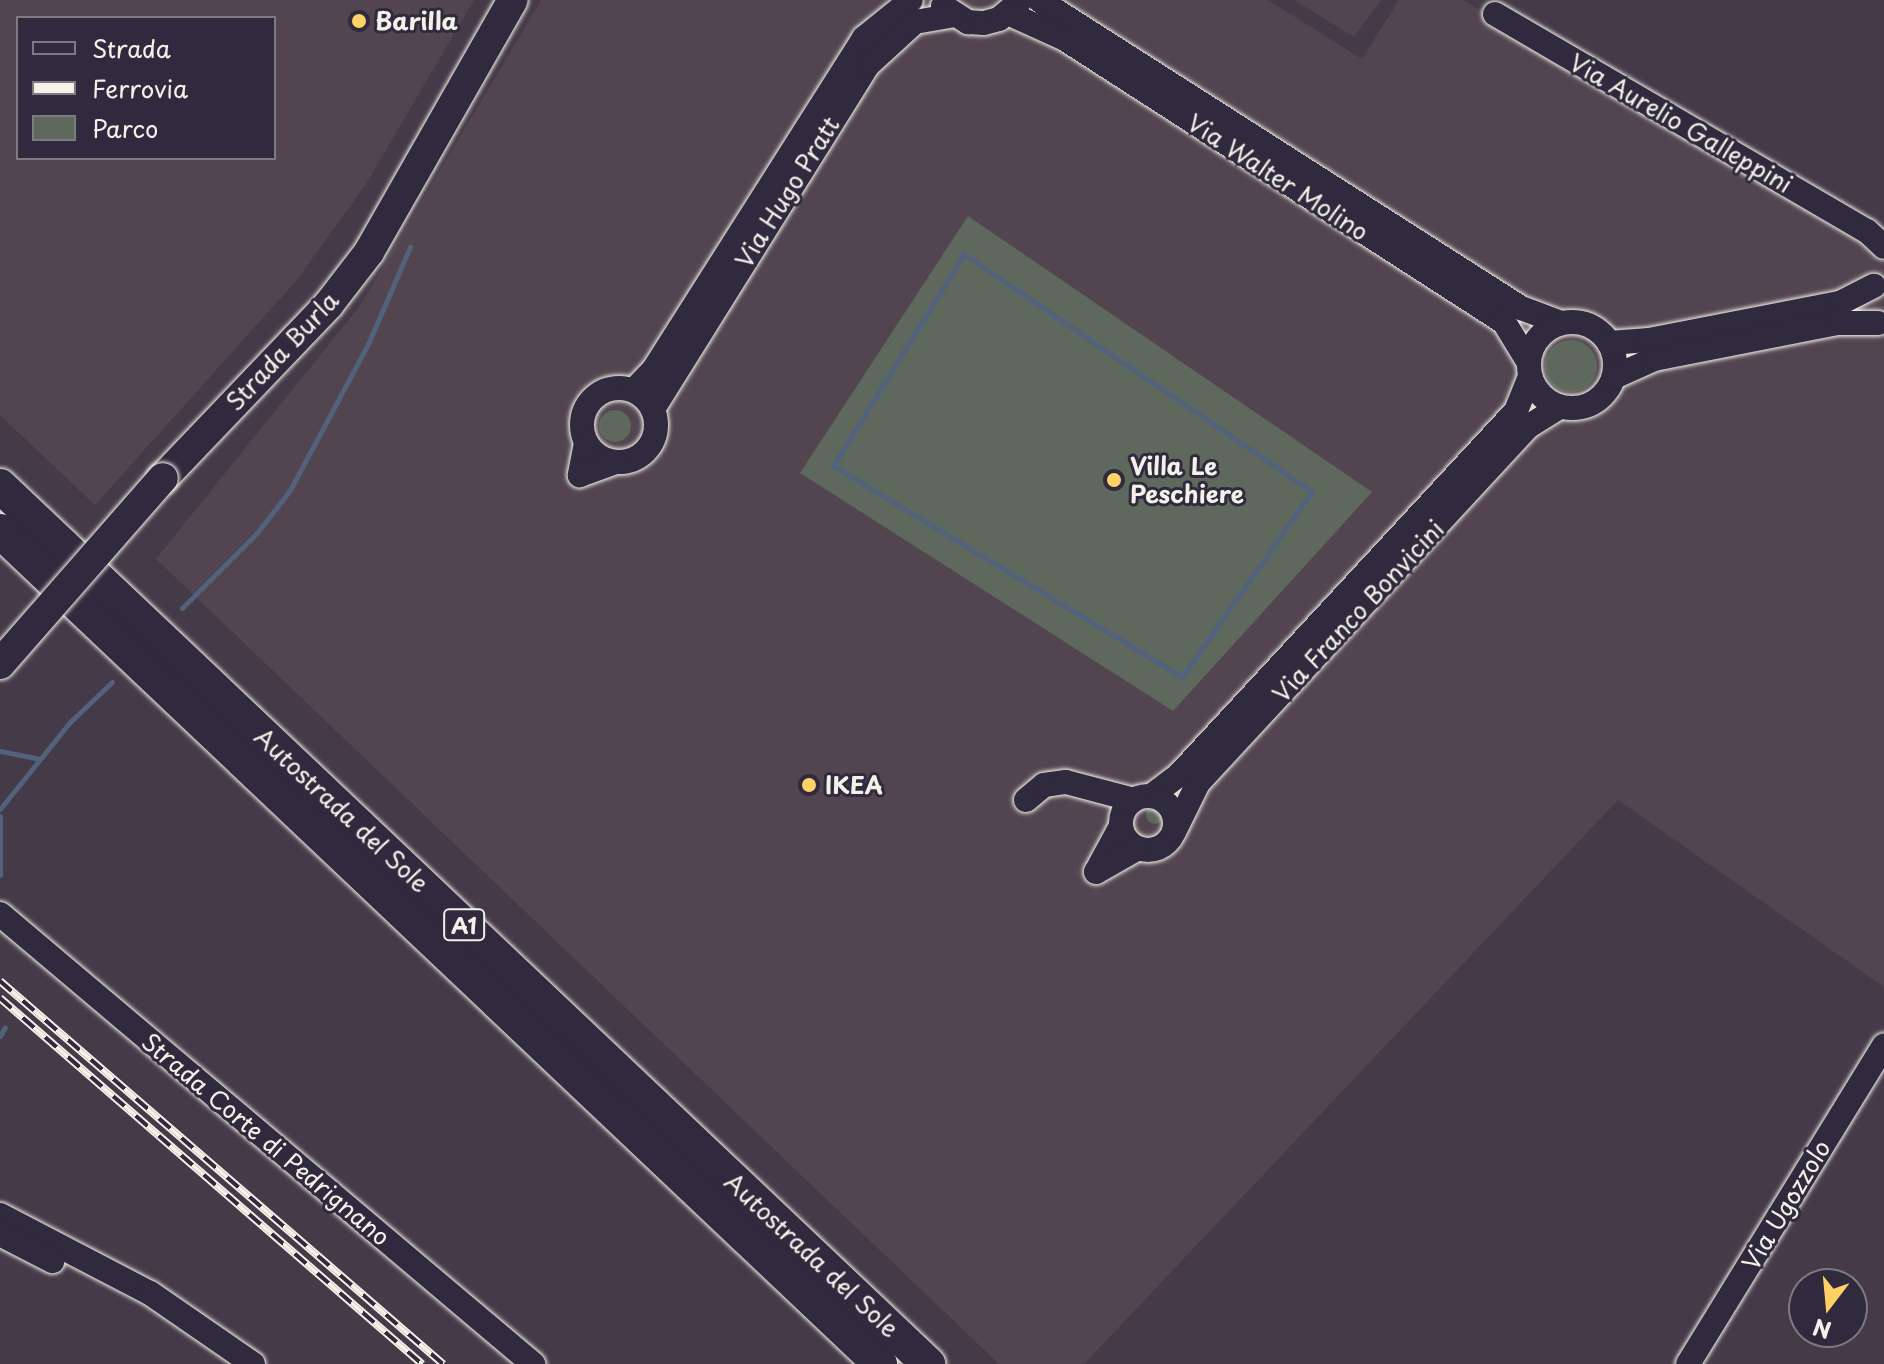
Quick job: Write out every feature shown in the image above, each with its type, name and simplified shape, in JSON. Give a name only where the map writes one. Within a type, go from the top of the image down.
[{"type":"highway","name":"Autostrada del Sole","points":[[0,486],[928,1364]]},
{"type":"highway","name":"Autostrada del Sole","points":[[0,531],[880,1364]]},
{"type":"main road","name":"Strada Burla","points":[[0,664],[163,478],[329,304],[369,252],[513,0]]},
{"type":"street","name":"Via Hugo Pratt","points":[[634,390],[654,369],[864,38],[911,0]]},
{"type":"street","name":"Via Walter Molino","points":[[1039,0],[1521,308],[1561,323],[1588,325],[1609,343]]},
{"type":"street","name":"Via Hugo Pratt","points":[[653,409],[874,57],[915,22],[946,8],[984,23],[1014,7]]},
{"type":"street","name":"Via Walter Molino","points":[[1014,7],[1504,322],[1541,396],[1560,407]]},
{"type":"street","name":"Via Aurelio Galleppini","points":[[1495,14],[1875,239],[1878,281]]},
{"type":"street","points":[[1878,281],[1870,305],[1881,326]]},
{"type":"street","points":[[1614,377],[1609,343],[1649,340],[1840,303],[1878,281]]},
{"type":"street","points":[[1529,370],[1542,334],[1561,323]]},
{"type":"street","points":[[1560,407],[1573,408],[1599,399],[1614,377],[1654,359],[1838,323],[1881,326]]},
{"type":"street","name":"Via Franco Bonvicini","points":[[1132,810],[1179,775],[1516,411],[1529,370]]},
{"type":"street","points":[[612,388],[634,390],[653,409],[657,429],[649,448],[634,460],[604,460],[586,443],[582,418],[593,398],[612,388]]},
{"type":"street","name":"Via Franco Bonvicini","points":[[1174,832],[1198,783],[1529,426],[1560,407]]},
{"type":"street","points":[[1026,800],[1053,782],[1101,794],[1132,810],[1171,807],[1174,832],[1164,845],[1138,848],[1096,872],[1132,810]]},
{"type":"street","points":[[1132,810],[1138,848]]},
{"type":"street","name":"Strada Corte di Pedrignano","points":[[0,914],[533,1364]]},
{"type":"street","name":"Via Ugozzolo","points":[[1688,1364],[1884,1045]]},
{"type":"street","points":[[0,1215],[150,1293],[253,1364]]},
{"type":"street","points":[[0,1225],[56,1252],[85,1260]]},
{"type":"street","points":[[0,1234],[189,1322]]},
{"type":"shaded area","name":"Barilla","points":[[0,0],[474,0],[366,184],[296,281],[95,505],[0,415]]},
{"type":"shaded area","points":[[541,0],[1268,0],[1362,59],[1399,0],[1463,0],[1884,246],[1884,987],[1618,800],[1084,1364],[999,1364],[156,559],[359,307]]},
{"type":"shaded area","points":[[1294,0],[1381,0],[1354,37]]},
{"type":"green space","points":[[968,216],[1372,492],[1173,711],[800,473]]},
{"type":"green space","points":[[1571,340],[1589,348],[1597,366],[1589,384],[1571,392],[1553,384],[1545,366],[1553,348]]},
{"type":"green space","points":[[615,410],[626,415],[631,426],[626,437],[615,442],[604,437],[599,426],[604,415]]},
{"type":"green space","points":[[1155,806],[1164,815],[1155,824],[1146,815]]},
{"type":"waterway","points":[[182,608],[256,534],[290,490],[368,344],[410,247]]},
{"type":"waterway","points":[[964,254],[1312,491],[1182,677],[833,466],[964,254]]},
{"type":"waterway","points":[[0,809],[70,722],[112,682]]},
{"type":"waterway","points":[[0,751],[40,759]]},
{"type":"waterway","points":[[0,816],[0,875]]},
{"type":"waterway","points":[[0,1036],[5,1027]]},
{"type":"railway","points":[[0,981],[443,1364]]},
{"type":"railway","points":[[0,998],[422,1364]]},
{"type":"place","name":"Barilla","points":[[359,21]]},
{"type":"place","name":"Villa Le Peschiere","points":[[1114,480]]},
{"type":"place","name":"IKEA","points":[[809,785]]}]
